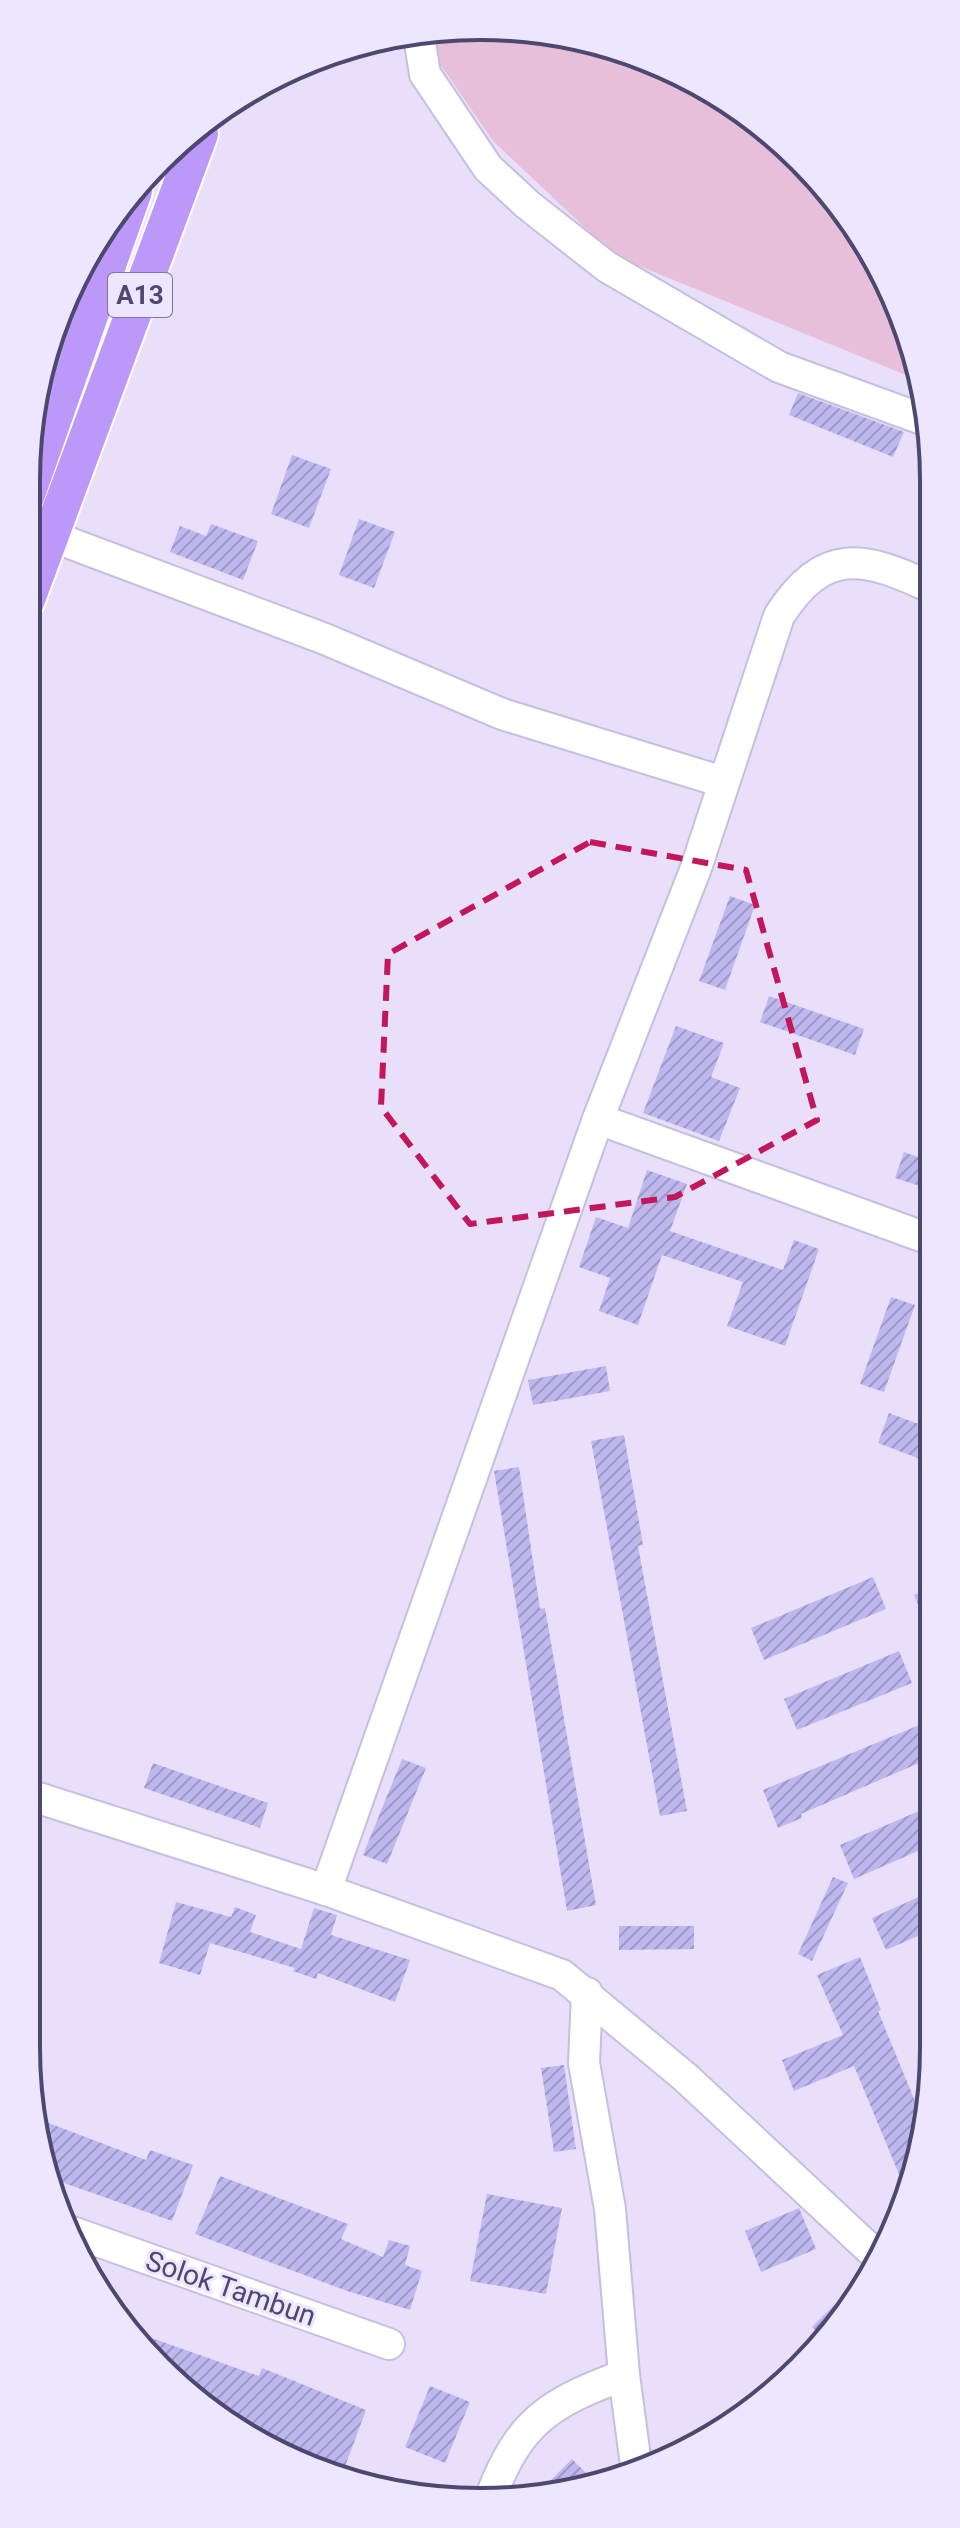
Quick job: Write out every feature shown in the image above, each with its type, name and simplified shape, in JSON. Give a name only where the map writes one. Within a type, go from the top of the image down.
[{"type":"main road","name":"A13","points":[[40,565],[196,144]]},
{"type":"main road","points":[[87,439],[90,399],[108,334],[94,286],[136,260],[167,183],[195,145]]},
{"type":"main road","name":"A13","points":[[47,404],[117,232]]},
{"type":"street","points":[[417,45],[426,77],[488,168],[528,205],[607,267],[779,367],[915,417]]},
{"type":"street","points":[[51,536],[325,639],[502,714],[723,782]]},
{"type":"street","points":[[326,1890],[598,1119],[696,868],[779,616],[796,589],[820,570],[856,562],[886,567],[920,582]]},
{"type":"street","points":[[598,1119],[920,1236]]},
{"type":"street","points":[[40,1798],[326,1890],[562,1975],[685,2077],[871,2250]]},
{"type":"street","points":[[587,1993],[584,2063],[610,2209],[624,2375],[635,2460]]},
{"type":"street","name":"Solok Tambun","points":[[82,2235],[389,2344]]},
{"type":"street","points":[[494,2488],[504,2463],[539,2416],[565,2400],[624,2375]]},
{"type":"highlighted area","points":[[590,842],[746,870],[817,1120],[675,1197],[470,1224],[381,1107],[388,954]]},
{"type":"shaded area","points":[[480,40],[566,48],[648,73],[724,114],[791,169],[846,236],[887,312],[907,376],[615,256],[493,141],[429,48],[436,43]]},
{"type":"building","points":[[798,393],[904,432],[893,457],[789,415]]},
{"type":"building","points":[[292,455],[331,469],[309,528],[271,514]]},
{"type":"building","points":[[359,519],[395,532],[374,588],[339,575]]},
{"type":"building","points":[[211,524],[258,541],[243,580],[170,552],[180,526],[206,536]]},
{"type":"building","points":[[730,896],[755,905],[725,990],[699,981]]},
{"type":"building","points":[[769,996],[864,1029],[855,1055],[760,1022]]},
{"type":"building","points":[[676,1026],[724,1043],[711,1077],[740,1088],[719,1141],[643,1113]]},
{"type":"building","points":[[904,1152],[920,1158],[920,1186],[895,1178]]},
{"type":"building","points":[[647,1170],[687,1184],[670,1231],[783,1270],[794,1240],[819,1249],[785,1346],[727,1326],[743,1282],[662,1255],[638,1325],[599,1311],[610,1278],[579,1267],[596,1217],[628,1228]]},
{"type":"building","points":[[891,1297],[915,1305],[884,1392],[860,1384]]},
{"type":"building","points":[[606,1366],[610,1391],[533,1405],[528,1380]]},
{"type":"building","points":[[889,1413],[920,1425],[920,1459],[878,1443]]},
{"type":"building","points":[[624,1435],[643,1545],[638,1546],[687,1811],[660,1816],[591,1441]]},
{"type":"building","points":[[519,1467],[540,1609],[545,1608],[596,1905],[567,1911],[494,1471]]},
{"type":"building","points":[[873,1577],[886,1609],[764,1660],[751,1628]]},
{"type":"building","points":[[920,1593],[920,1610],[914,1595]]},
{"type":"building","points":[[899,1651],[912,1683],[797,1730],[784,1699]]},
{"type":"building","points":[[920,1725],[920,1763],[801,1814],[802,1818],[778,1828],[763,1790]]},
{"type":"building","points":[[402,1759],[426,1768],[387,1864],[363,1855]]},
{"type":"building","points":[[153,1763],[268,1803],[260,1828],[144,1788]]},
{"type":"building","points":[[920,1811],[920,1850],[854,1879],[840,1845]]},
{"type":"building","points":[[833,1877],[848,1883],[812,1961],[798,1954]]},
{"type":"building","points":[[920,1896],[920,1935],[886,1950],[872,1918]]},
{"type":"building","points":[[176,1902],[231,1917],[235,1907],[256,1915],[250,1932],[301,1949],[314,1908],[337,1915],[331,1935],[410,1960],[395,2002],[318,1973],[316,1979],[293,1971],[295,1968],[210,1943],[200,1975],[159,1963]]},
{"type":"building","points":[[619,1926],[694,1926],[694,1949],[619,1950]]},
{"type":"building","points":[[860,1957],[881,2010],[878,2011],[916,2104],[900,2178],[854,2066],[794,2091],[782,2060],[843,2035],[817,1975]]},
{"type":"building","points":[[564,2065],[576,2149],[554,2152],[541,2068]]},
{"type":"building","points":[[46,2122],[146,2160],[150,2150],[193,2165],[172,2221],[61,2182]]},
{"type":"building","points":[[220,2176],[348,2224],[341,2239],[383,2257],[389,2240],[410,2246],[405,2265],[422,2271],[410,2310],[347,2291],[195,2234]]},
{"type":"building","points":[[487,2194],[562,2208],[546,2294],[470,2281]]},
{"type":"building","points":[[799,2208],[816,2249],[761,2272],[745,2231]]},
{"type":"building","points":[[844,2295],[816,2331],[812,2327]]},
{"type":"building","points":[[148,2337],[259,2376],[262,2368],[366,2410],[345,2467],[339,2465],[285,2443],[236,2414],[190,2379]]},
{"type":"building","points":[[430,2386],[470,2402],[445,2463],[405,2447]]},
{"type":"building","points":[[572,2459],[588,2475],[566,2480],[549,2482]]}]
